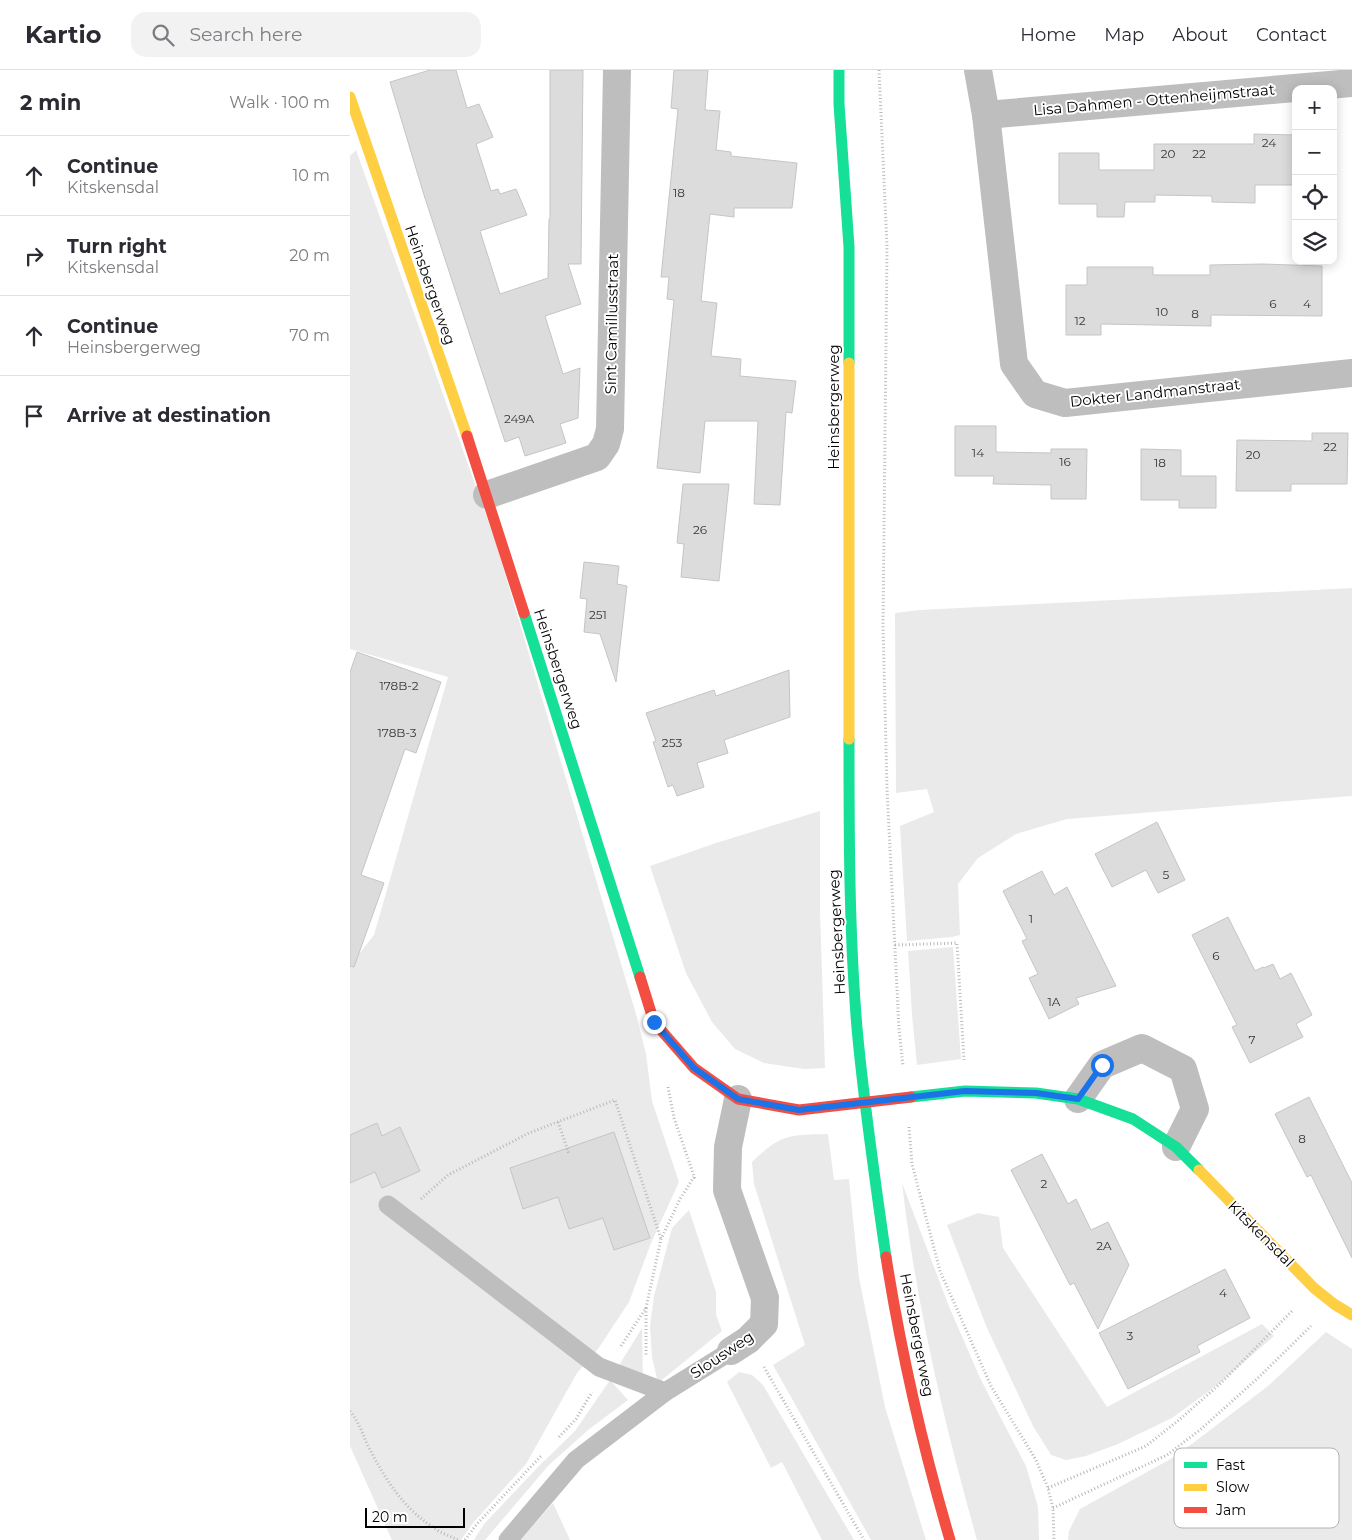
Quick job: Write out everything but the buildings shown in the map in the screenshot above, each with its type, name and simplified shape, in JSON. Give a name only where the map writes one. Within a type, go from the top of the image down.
[{"type":"street","name":"Sint Camillusstraat","points":[[487,495],[597,457],[606,444],[610,429],[617,70]]},
{"type":"street","name":"Heinsbergerweg","points":[[839,70],[839,104],[849,247],[849,868],[857,1028],[872,1164],[893,1299],[932,1479],[950,1540]]},
{"type":"street","name":"Dokter Landmanstraat","points":[[978,70],[986,115],[1014,364],[1036,394],[1065,403],[1352,373]]},
{"type":"street","name":"Lisa Dahmen - Ottenheijmstraat","points":[[986,115],[1352,83]]},
{"type":"street","name":"Heinsbergerweg","points":[[350,97],[487,495],[654,1022],[694,1068],[738,1099],[799,1110],[965,1091]]},
{"type":"street","points":[[1078,1099],[1102,1065],[1142,1048],[1183,1069],[1195,1109],[1176,1147]]},
{"type":"street","name":"Kitskensdal","points":[[965,1091],[1036,1093],[1078,1099],[1133,1119],[1176,1147],[1314,1288],[1352,1315]]},
{"type":"street","name":"Slousweg","points":[[731,1351],[748,1340],[764,1324],[765,1298],[726,1190],[728,1147],[738,1099]]},
{"type":"lane","points":[[395,1210],[599,1367],[665,1392]]},
{"type":"lane","name":"Slousweg","points":[[508,1540],[576,1460],[665,1392],[731,1351]]},
{"type":"path","points":[[879,70],[887,246],[883,625],[887,789],[899,1028]]},
{"type":"path","points":[[895,945],[957,943],[965,1091]]},
{"type":"path","points":[[395,1210],[448,1175],[529,1133],[615,1100],[661,1239]]},
{"type":"path","points":[[558,1122],[569,1154]]},
{"type":"path","points":[[912,1164],[940,1271],[991,1386],[1036,1460],[1048,1488],[1053,1508],[1054,1540]]},
{"type":"path","points":[[1048,1488],[1146,1446],[1222,1384],[1314,1288]]},
{"type":"path","points":[[1176,1448],[1201,1429],[1258,1378],[1334,1304]]},
{"type":"path","points":[[646,1308],[647,1385]]},
{"type":"path","points":[[350,1410],[358,1420],[384,1477],[400,1499],[434,1529],[458,1540]]},
{"type":"path","points":[[1053,1508],[1167,1455],[1174,1450]]},
{"type":"shaded area","points":[[356,150],[495,540],[636,1014],[646,1054],[652,1101],[679,1182],[651,1243],[629,1302],[598,1349],[577,1373],[526,1464],[473,1523],[461,1540],[392,1540],[350,1446],[350,965],[374,935],[448,677],[350,649],[350,156]]},
{"type":"shaded area","points":[[1352,588],[1352,796],[1067,819],[1016,834],[978,858],[958,884],[960,935],[907,941],[900,826],[934,812],[927,789],[896,793],[895,613],[920,610]]},
{"type":"shaded area","points":[[820,811],[820,909],[825,1068],[804,1069],[764,1063],[735,1049],[712,1022],[686,973],[650,866],[716,843]]},
{"type":"shaded area","points":[[953,947],[961,1059],[917,1065],[908,951]]},
{"type":"shaded area","points":[[828,1134],[834,1180],[849,1179],[859,1278],[885,1407],[926,1540],[871,1540],[773,1365],[805,1345],[754,1184],[752,1162],[770,1146],[786,1138]]},
{"type":"shaded area","points":[[902,1183],[950,1309],[981,1380],[1026,1466],[1038,1507],[1039,1540],[977,1540],[953,1452],[932,1363],[915,1273]]},
{"type":"shaded area","points":[[689,1210],[716,1292],[716,1315],[722,1331],[658,1383],[652,1357],[650,1326],[654,1296],[672,1228]]},
{"type":"shaded area","points":[[978,1213],[999,1217],[1003,1248],[1107,1407],[1262,1324],[1274,1336],[1220,1383],[1172,1418],[1118,1444],[1086,1456],[1066,1460],[1051,1455],[1033,1426],[987,1328],[947,1225]]},
{"type":"shaded area","points":[[642,1328],[643,1380],[618,1367]]},
{"type":"shaded area","points":[[1326,1332],[1352,1349],[1352,1540],[1068,1540],[1069,1531],[1080,1509],[1174,1457],[1174,1528],[1339,1528],[1339,1448],[1187,1448],[1268,1386]]},
{"type":"shaded area","points":[[739,1372],[752,1375],[763,1385],[854,1540],[822,1540],[782,1462],[771,1468],[727,1382]]},
{"type":"shaded area","points":[[610,1380],[628,1400],[588,1430],[548,1466],[485,1540],[474,1540],[484,1524],[575,1431]]},
{"type":"shaded area","points":[[553,1503],[570,1540],[520,1540]]},
{"type":"traffic: fast","points":[[839,70],[839,104],[849,247],[849,363]]},
{"type":"traffic: fast","points":[[524,613],[640,977]]},
{"type":"traffic: fast","points":[[849,739],[850,884],[854,992],[866,1114],[886,1257]]},
{"type":"traffic: fast","points":[[911,1097],[965,1091],[1036,1093],[1078,1099],[1133,1119],[1176,1147],[1199,1170]]},
{"type":"traffic: slow","points":[[350,97],[467,436]]},
{"type":"traffic: slow","points":[[849,363],[849,739]]},
{"type":"traffic: slow","points":[[1199,1170],[1314,1288],[1352,1315]]},
{"type":"traffic: jam","points":[[467,436],[524,613]]},
{"type":"traffic: jam","points":[[640,977],[654,1022],[694,1068],[738,1099],[799,1110],[911,1097]]},
{"type":"traffic: jam","points":[[886,1257],[914,1400],[950,1540]]},
{"type":"route","points":[[654,1022],[694,1068],[738,1099],[799,1110],[965,1091],[1036,1093],[1078,1099],[1102,1065]]}]
